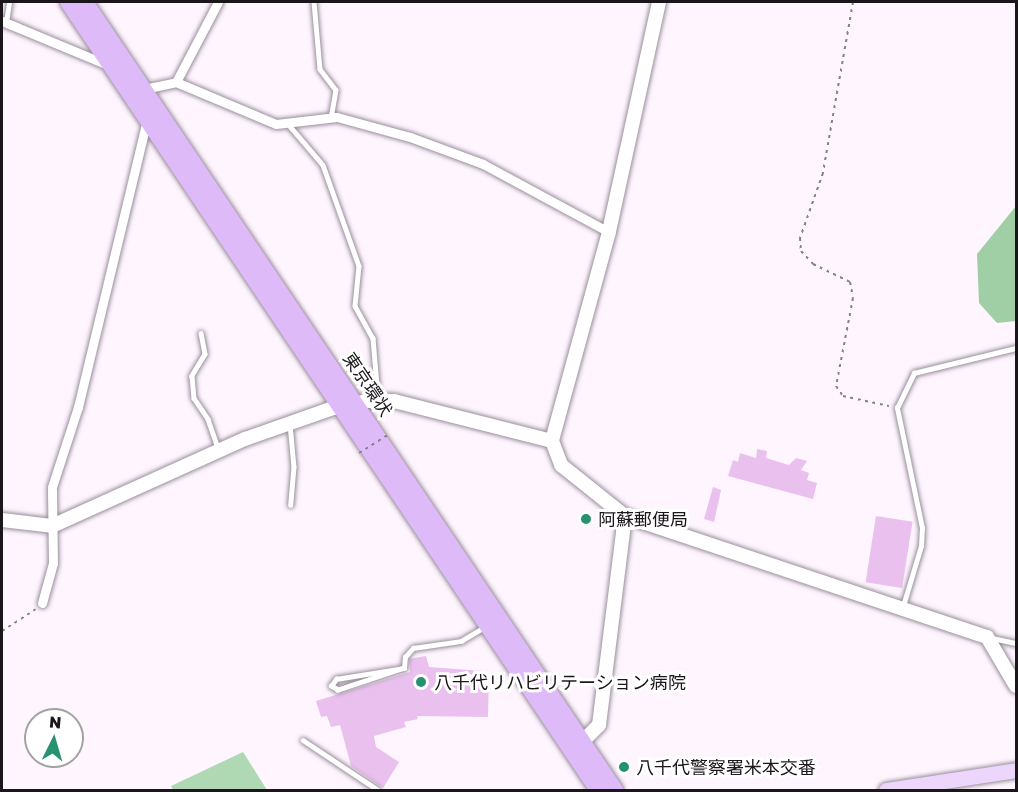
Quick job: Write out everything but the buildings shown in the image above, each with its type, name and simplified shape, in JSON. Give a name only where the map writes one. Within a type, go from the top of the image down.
[{"type":"highway","name":"東京環状","points":[[68,2],[584,741],[615,790]]},
{"type":"highway","name":"東京環状","points":[[85,2],[144,89],[598,790]]},
{"type":"main road","points":[[886,790],[1017,770]]},
{"type":"street","points":[[176,82],[218,2]]},
{"type":"street","points":[[659,2],[609,232],[552,441],[561,465],[625,516],[903,607],[987,637],[1017,687]]},
{"type":"street","points":[[4,22],[112,67]]},
{"type":"street","points":[[144,89],[176,82],[266,121],[289,125],[331,117],[369,124],[454,151],[609,232]]},
{"type":"street","points":[[42,603],[53,563],[52,487],[78,407],[147,118]]},
{"type":"street","points":[[2,520],[52,526],[100,507],[218,449],[289,421],[349,404],[378,400],[552,441]]},
{"type":"street","points":[[584,741],[599,725],[625,516]]},
{"type":"lane","points":[[4,22],[9,2]]},
{"type":"lane","points":[[314,2],[320,69],[336,90],[331,117]]},
{"type":"lane","points":[[289,125],[323,165],[358,266],[355,306],[373,338],[378,362],[378,400]]},
{"type":"lane","points":[[201,333],[205,354],[192,376],[194,398],[208,419],[218,449]]},
{"type":"lane","points":[[903,607],[921,546],[922,528],[897,408],[914,373],[1017,348]]},
{"type":"lane","points":[[289,421],[294,467],[291,505]]},
{"type":"lane","points":[[404,668],[405,657],[413,648],[460,641],[489,624]]},
{"type":"lane","points":[[987,637],[1017,643]]},
{"type":"lane","points":[[404,668],[338,690],[331,686],[336,679],[404,668]]},
{"type":"lane","points":[[303,740],[378,790]]},
{"type":"path","points":[[853,2],[823,173],[800,238],[801,251],[813,264],[850,282],[853,298],[836,386],[843,396],[897,408]]},
{"type":"path","points":[[359,453],[389,434]]},
{"type":"path","points":[[2,631],[42,603]]},
{"type":"green space","points":[[1016,206],[1016,321],[997,323],[979,303],[977,254]]},
{"type":"green space","points":[[243,752],[267,790],[173,790],[171,786]]},
{"type":"place","name":"阿蘇郵便局","points":[[586,519]]},
{"type":"place","name":"八千代リハビリテーション病院","points":[[421,682]]},
{"type":"place","name":"八千代警察署米本交番","points":[[624,767]]}]
